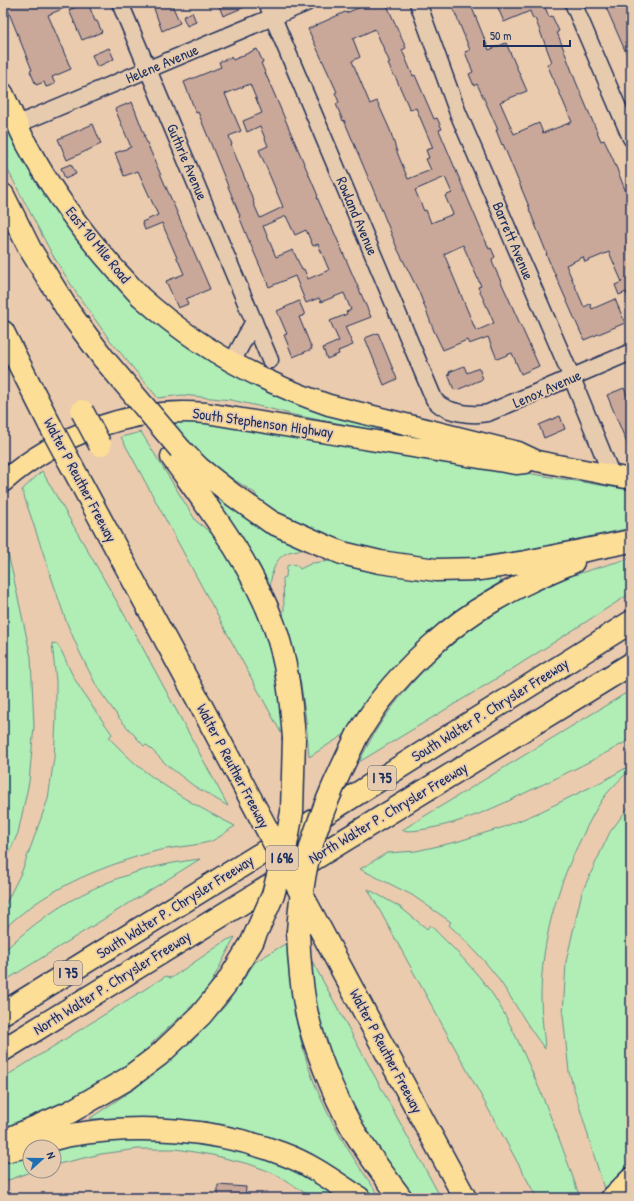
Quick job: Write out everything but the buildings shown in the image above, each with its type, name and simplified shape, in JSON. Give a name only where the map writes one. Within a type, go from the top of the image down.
[{"type":"highway","points":[[3,195],[30,249],[69,312],[176,452],[243,562],[264,602],[274,626],[281,650],[290,696],[294,738],[292,812],[286,845],[273,895],[252,942],[226,984],[201,1015],[160,1055],[127,1079],[70,1112],[3,1141]]},
{"type":"highway","name":"Walter P Reuther Freeway","points":[[3,332],[68,459],[465,1198]]},
{"type":"highway","points":[[82,411],[100,445]]},
{"type":"highway","points":[[176,452],[271,522],[342,553],[380,562],[436,570],[481,569],[631,542]]},
{"type":"highway","points":[[401,1198],[351,1127],[335,1094],[306,1011],[301,976],[298,932],[302,892],[311,847],[328,798],[358,734],[380,702],[398,680],[436,643],[490,602],[542,575],[631,542]]},
{"type":"highway","name":"South Walter P. Chrysler Freeway","points":[[3,1013],[293,834],[631,622]]},
{"type":"highway","name":"North Walter P. Chrysler Freeway","points":[[3,1050],[631,664]]},
{"type":"highway","points":[[609,678],[631,667]]},
{"type":"highway","points":[[3,1151],[71,1135],[124,1129],[181,1131],[231,1138],[284,1154],[319,1172],[359,1198]]},
{"type":"main road","name":"East 10 Mile Road","points":[[3,93],[36,161],[64,203],[100,251],[140,296],[178,327],[232,362]]},
{"type":"main road","name":"South Stephenson Highway","points":[[232,362],[269,382],[301,396],[329,405],[518,452],[537,461],[621,477]]},
{"type":"main road","name":"South Stephenson Highway","points":[[3,482],[35,456],[54,445],[94,428],[130,418],[168,412],[214,414],[516,464],[537,461]]},
{"type":"main road","points":[[611,1198],[631,1178]]},
{"type":"street","name":"Guthrie Avenue","points":[[120,3],[270,360]]},
{"type":"street","name":"Helene Avenue","points":[[18,124],[148,70],[270,10],[306,3]]},
{"type":"street","name":"Barrett Avenue","points":[[418,3],[458,112],[572,378],[621,477]]},
{"type":"street","points":[[573,3],[631,138]]},
{"type":"street","name":"Rowland Avenue","points":[[270,10],[434,399],[437,404],[447,409],[462,412]]},
{"type":"street","points":[[232,362],[254,321]]},
{"type":"street","name":"Lenox Avenue","points":[[462,412],[480,415],[488,413],[631,352]]},
{"type":"green space","points":[[3,112],[151,315],[378,425],[379,431],[294,415],[231,400],[182,395],[158,398],[109,339],[77,294],[52,254],[3,161]]},
{"type":"green space","points":[[170,421],[206,421],[631,490],[631,528],[525,550],[477,557],[426,560],[380,552],[332,538],[293,523],[259,502],[255,493],[222,472],[195,449]]},
{"type":"green space","points":[[141,432],[196,521],[220,540],[256,606],[271,648],[280,687],[286,742],[121,437]]},
{"type":"green space","points":[[42,471],[132,628],[228,806],[194,786],[168,766],[147,745],[144,746],[119,718],[97,687],[66,621],[22,490]]},
{"type":"green space","points":[[218,493],[317,550],[297,550],[283,555],[275,566],[270,586],[244,540],[214,498]]},
{"type":"green space","points":[[3,533],[31,657],[34,726],[29,782],[18,833],[3,866]]},
{"type":"green space","points":[[631,558],[631,593],[509,671],[359,762],[380,724],[405,691],[449,647],[482,621],[528,593],[566,578]]},
{"type":"green space","points":[[340,560],[479,579],[497,578],[502,581],[459,610],[394,667],[359,710],[345,734],[309,757],[301,685],[294,651],[283,617],[283,578],[286,577],[287,566],[289,565],[295,564],[300,569],[312,563]]},
{"type":"green space","points":[[52,643],[57,644],[59,647],[80,688],[112,734],[109,738],[138,766],[161,783],[197,806],[235,826],[212,841],[156,851],[109,866],[71,882],[36,903],[3,930],[3,909],[22,871],[48,799],[54,758],[56,719],[56,681]]},
{"type":"green space","points":[[631,690],[631,739],[569,772],[480,814],[453,823],[426,829],[414,831],[402,830]]},
{"type":"green space","points":[[631,765],[631,768],[604,797],[595,812],[573,856],[558,895],[547,935],[542,977],[541,1004],[545,1049],[497,977],[474,950],[449,925],[451,922],[412,895],[360,869],[387,853],[416,851],[456,842],[504,827],[540,812],[605,780]]},
{"type":"green space","points":[[631,804],[631,1161],[605,1192],[569,1072],[563,1015],[566,962],[582,892],[610,832]]},
{"type":"green space","points":[[200,859],[3,982],[3,952],[24,933],[70,901],[119,878],[172,863]]},
{"type":"green space","points":[[368,889],[400,907],[427,929],[430,925],[471,967],[493,995],[512,1029],[536,1081],[580,1198],[537,1198]]},
{"type":"green space","points":[[235,937],[210,985],[200,998],[151,1044],[154,1047],[93,1089],[33,1118],[3,1129],[3,1078],[166,976],[171,978],[227,940]]},
{"type":"green space","points":[[290,941],[295,1011],[307,1063],[326,1110],[338,1133],[351,1155],[381,1198],[375,1198],[349,1179],[166,1120],[129,1118],[89,1119],[137,1087],[186,1040],[191,1042],[226,1005],[255,962]]},
{"type":"green space","points":[[312,961],[441,1198],[408,1198],[347,1105],[319,1022],[314,990]]},
{"type":"green space","points":[[159,1135],[274,1159],[345,1198],[312,1198],[271,1172],[249,1164],[212,1155],[176,1149],[138,1149],[101,1154],[62,1163],[62,1146]]},
{"type":"green space","points":[[22,1154],[22,1175],[3,1182],[3,1159]]}]
